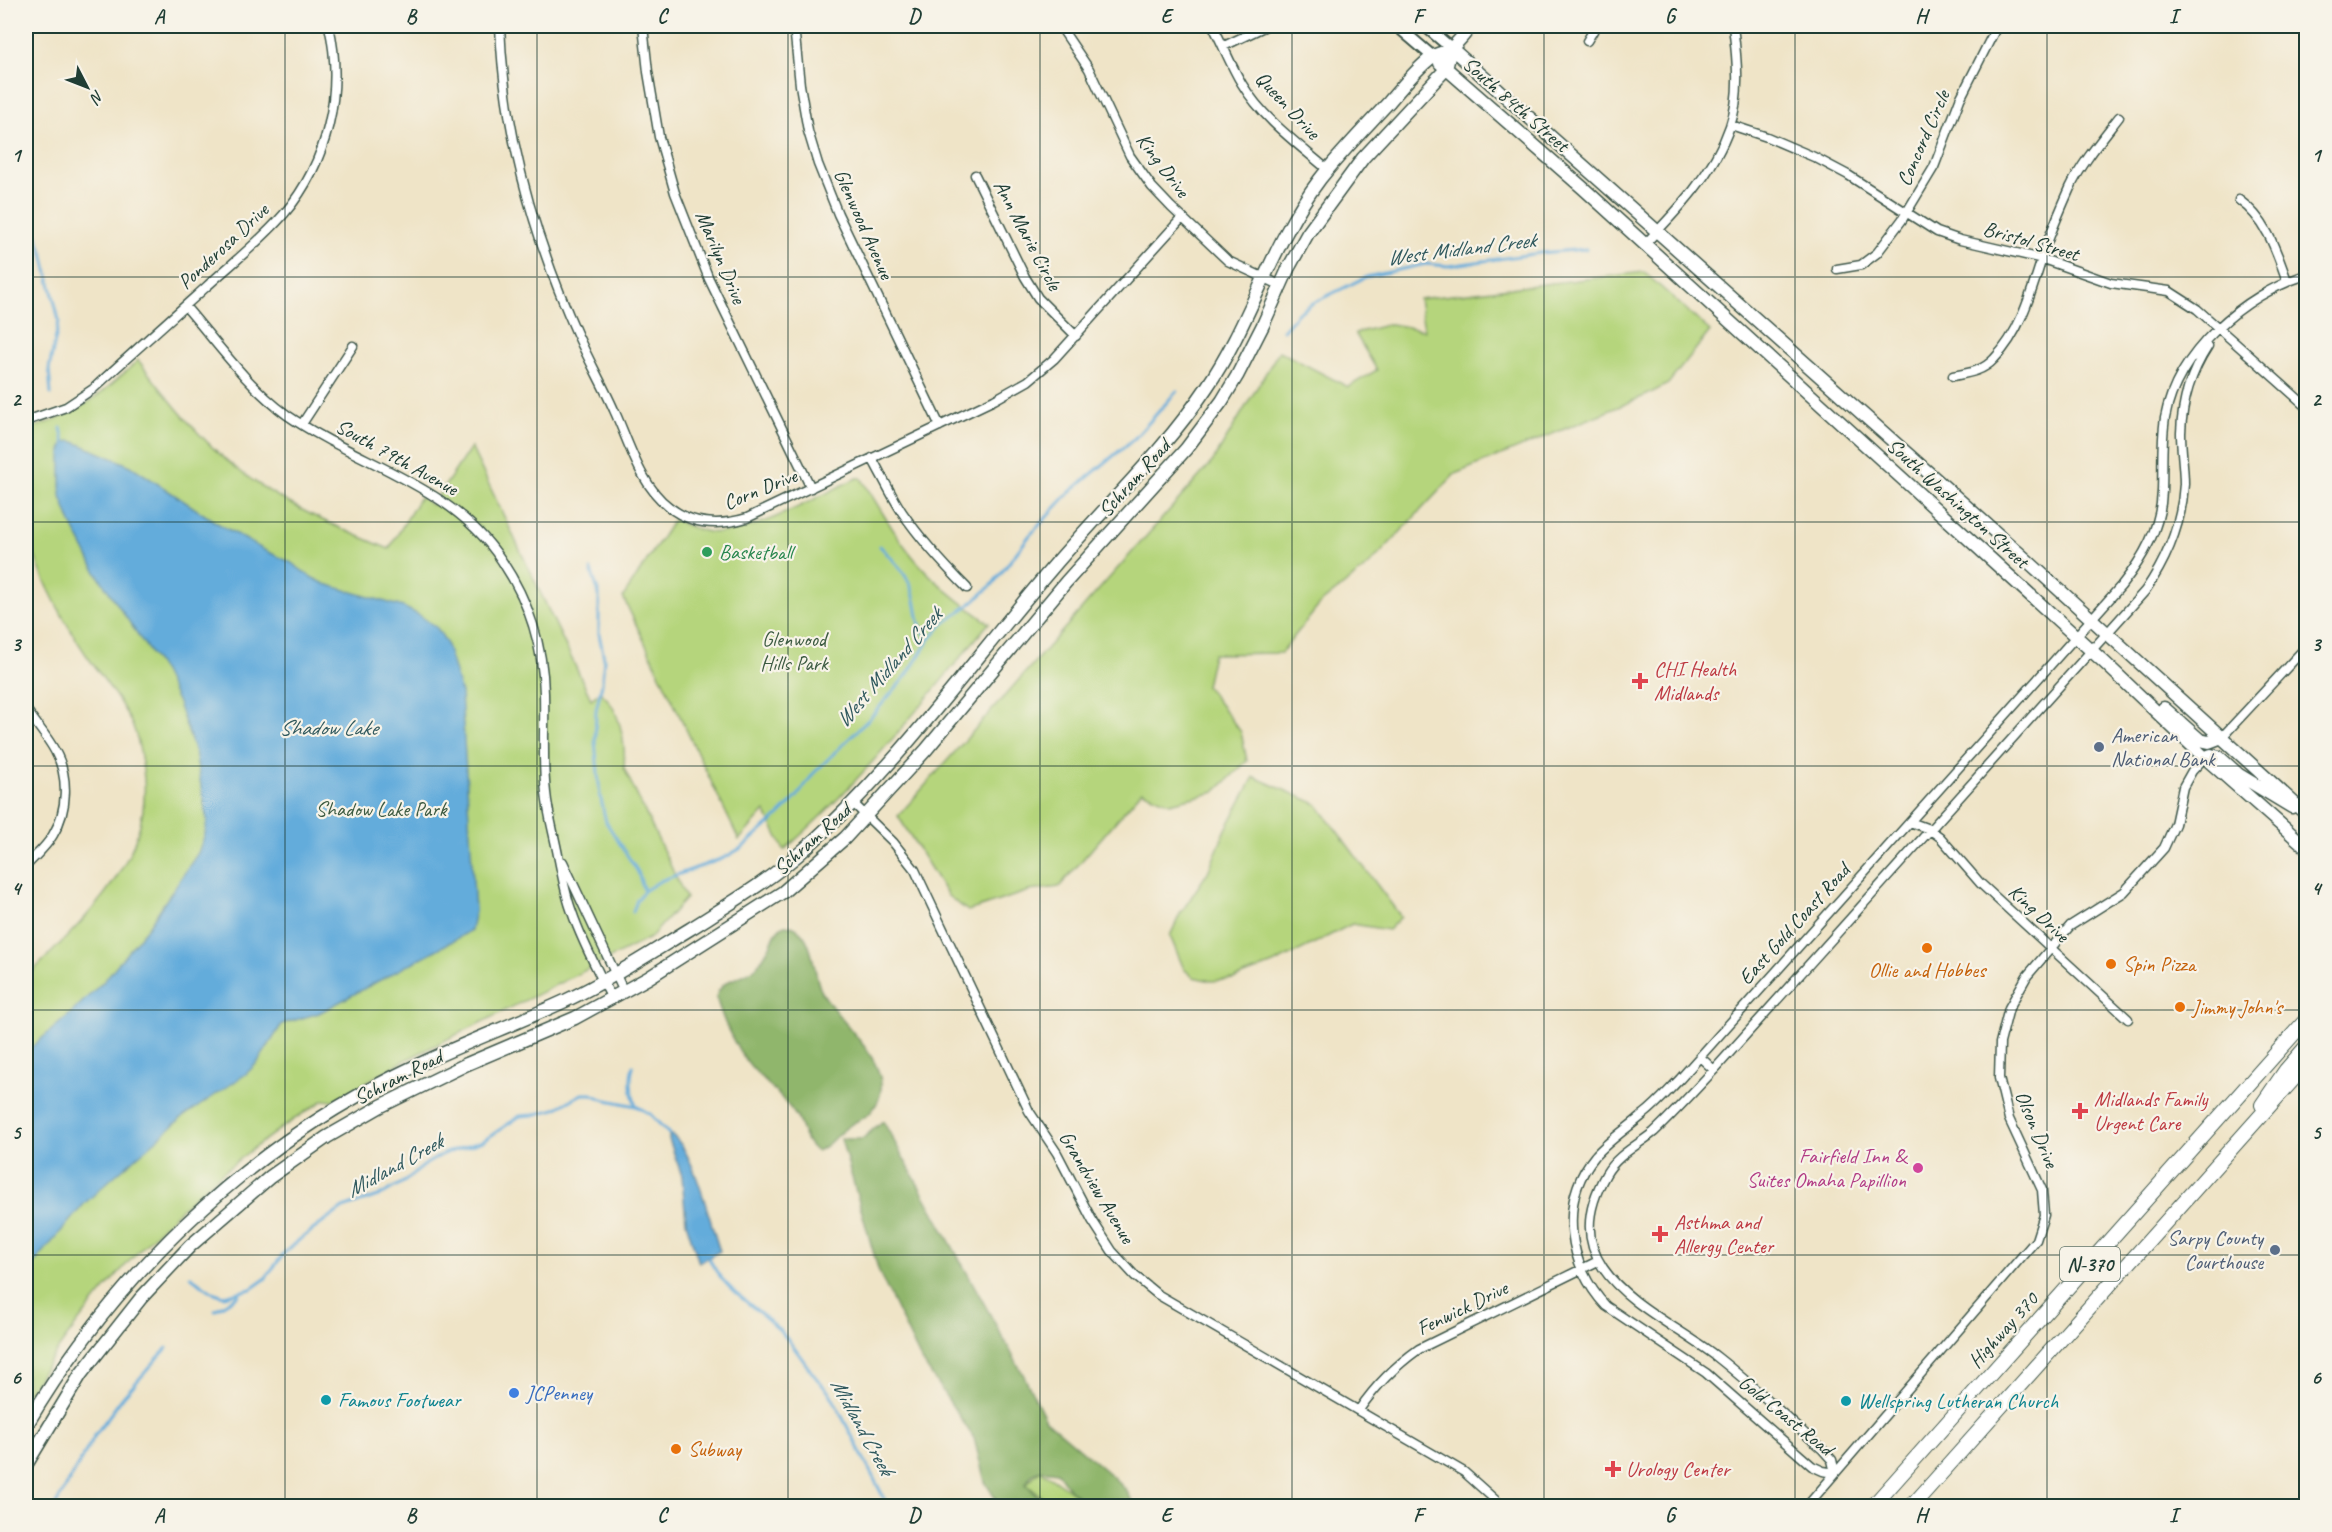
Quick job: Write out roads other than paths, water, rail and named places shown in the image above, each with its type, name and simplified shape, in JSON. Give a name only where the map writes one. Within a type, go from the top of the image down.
[{"type":"highway","name":"Highway 370","points":[[1873,1506],[2307,1020]]},
{"type":"highway","points":[[2250,1128],[2267,1095],[2307,1047]]},
{"type":"highway","name":"N-370","points":[[1912,1506],[2307,1065]]},
{"type":"main road","name":"Schram Road","points":[[26,1426],[72,1354],[126,1285],[198,1212],[256,1164],[315,1122],[392,1077],[563,1002],[616,975],[754,889],[781,869],[852,802],[905,746],[1052,568],[1181,423],[1223,362],[1262,277],[1292,222],[1328,170],[1432,56],[1451,48],[1471,26]]},
{"type":"main road","name":"Schram Road","points":[[26,1465],[81,1374],[141,1298],[190,1246],[270,1177],[327,1137],[398,1097],[467,1064],[575,1018],[612,999],[675,962],[783,892],[823,860],[926,750],[1066,582],[1186,448],[1222,401],[1237,376],[1280,285],[1308,233],[1341,185],[1446,69],[1451,48]]},
{"type":"main road","name":"South 84th Street","points":[[1451,48],[1594,176]]},
{"type":"main road","name":"South 84th Street","points":[[1432,56],[1583,188]]},
{"type":"main road","name":"South Washington Street","points":[[1594,176],[2092,619],[2307,815]]},
{"type":"main road","name":"South Washington Street","points":[[1583,188],[2091,651],[2204,758],[2307,847]]},
{"type":"main road","points":[[2130,688],[2143,690],[2200,740],[2209,742],[2222,737]]},
{"type":"main road","points":[[2204,758],[2211,755],[2219,757],[2239,775],[2307,815]]},
{"type":"street","name":"Ponderosa Drive","points":[[26,421],[60,410],[84,395],[277,221],[297,197],[311,173],[325,140],[334,94],[334,50],[329,26]]},
{"type":"street","name":"Corn Drive","points":[[500,26],[507,104],[518,162],[532,217],[578,336],[647,483],[658,497],[680,514],[705,523],[718,524],[747,518],[940,426],[1028,381],[1076,336],[1182,218]]},
{"type":"street","name":"Marilyn Drive","points":[[643,26],[659,137],[675,194],[709,279],[811,488]]},
{"type":"street","name":"Glenwood Avenue","points":[[794,26],[801,94],[818,164],[838,214],[940,426]]},
{"type":"street","name":"King Drive","points":[[1060,26],[1089,69],[1130,156],[1152,187],[1228,261],[1280,285]]},
{"type":"street","name":"Queen Drive","points":[[1214,26],[1249,94],[1277,125],[1328,170]]},
{"type":"street","points":[[1224,46],[1266,26]]},
{"type":"street","name":"South 84th Street","points":[[1397,26],[1432,56]]},
{"type":"street","name":"South 84th Street","points":[[1425,26],[1451,48]]},
{"type":"street","points":[[1587,41],[1596,26]]},
{"type":"street","points":[[1644,245],[1710,170],[1731,125],[1737,66],[1733,26]]},
{"type":"street","name":"Concord Circle","points":[[1837,269],[1861,265],[1877,253],[1906,213],[1934,167],[1960,99],[1997,26]]},
{"type":"street","points":[[1953,376],[1977,371],[1994,359],[2014,332],[2071,186],[2119,117]]},
{"type":"street","name":"Bristol Street","points":[[1731,125],[1814,157],[1848,175],[1938,232],[1960,240],[2043,259],[2111,283],[2169,291],[2188,301],[2307,405]]},
{"type":"street","name":"Ann Marie Circle","points":[[975,175],[1025,277],[1038,298],[1076,336]]},
{"type":"street","points":[[2239,200],[2263,221],[2287,281]]},
{"type":"street","points":[[2219,328],[2243,306],[2287,281],[2307,275]]},
{"type":"street","name":"South 79th Avenue","points":[[184,306],[260,392],[302,424],[440,498],[480,532],[511,575],[528,609],[539,649],[544,692],[544,778],[557,851],[573,915],[612,999]]},
{"type":"street","name":"East Gold Coast Road","points":[[1580,1269],[1572,1238],[1573,1203],[1580,1180],[1596,1155],[1647,1112],[1700,1057],[2133,571],[2157,523],[2162,493],[2163,433],[2171,398],[2203,344],[2219,328]]},
{"type":"street","name":"East Gold Coast Road","points":[[1598,1261],[1590,1219],[1593,1202],[1607,1172],[1616,1161],[1669,1118],[1714,1070],[2145,591],[2161,567],[2169,549],[2182,504],[2184,483],[2181,435],[2186,395],[2197,366],[2219,328]]},
{"type":"street","points":[[302,424],[353,346]]},
{"type":"street","points":[[872,458],[914,530],[939,561],[967,588]]},
{"type":"street","points":[[2222,737],[2307,647]]},
{"type":"street","points":[[26,709],[56,752],[63,772],[65,795],[61,816],[52,837],[26,866]]},
{"type":"street","name":"Olson Drive","points":[[1806,1506],[2036,1240],[2044,1215],[2043,1197],[2037,1177],[2015,1134],[2004,1104],[1998,1078],[2000,1042],[2009,1008],[2017,992],[2077,920],[2124,892],[2164,848],[2175,824],[2183,787],[2192,771],[2204,758]]},
{"type":"street","name":"Grandview Avenue","points":[[852,802],[898,847],[915,870],[1029,1111],[1057,1153],[1092,1220],[1112,1251],[1134,1276],[1158,1294],[1464,1472],[1502,1506]]},
{"type":"street","name":"King Drive","points":[[1920,810],[1929,829]]},
{"type":"street","name":"King Drive","points":[[1910,822],[1929,829],[1944,841],[1980,883],[2128,1019]]},
{"type":"street","name":"South 79th Avenue","points":[[557,851],[624,992]]},
{"type":"street","points":[[1700,1057],[1714,1070]]},
{"type":"street","name":"Fenwick Drive","points":[[1359,1410],[1383,1379],[1419,1349],[1598,1261]]},
{"type":"street","name":"Gold Coast Road","points":[[1580,1269],[1589,1286],[1606,1306],[1706,1373],[1812,1466],[1822,1471],[1835,1473],[1832,1460],[1824,1450],[1718,1358],[1618,1287],[1603,1271],[1598,1261]]},
{"type":"water","name":"Shadow Lake","points":[[72,441],[131,466],[217,523],[290,562],[311,577],[325,584],[403,607],[437,628],[446,642],[461,693],[475,911],[471,930],[460,937],[319,1013],[282,1024],[258,1062],[246,1074],[183,1117],[111,1179],[84,1204],[26,1273],[26,1052],[104,981],[148,927],[198,853],[207,820],[195,752],[178,703],[163,672],[97,574],[71,523],[61,497],[61,451],[64,442]]},
{"type":"water","points":[[669,1134],[677,1140],[693,1168],[720,1251],[699,1263],[686,1222],[682,1176]]},
{"type":"waterway","name":"Midland Creek","points":[[26,207],[44,257],[59,321],[49,369],[51,394]]},
{"type":"waterway","name":"West Midland Creek","points":[[1283,330],[1298,313],[1313,303],[1366,277],[1426,264],[1448,266],[1586,249]]},
{"type":"waterway","name":"West Midland Creek","points":[[633,912],[637,900],[644,891],[660,881],[724,858],[743,847],[778,816],[797,797],[813,774],[871,717],[907,675],[929,640],[943,624],[992,585],[1030,535],[1070,492],[1135,438],[1177,391]]},
{"type":"waterway","name":"Midland Creek","points":[[61,428],[64,442]]},
{"type":"waterway","points":[[880,546],[901,569],[909,582],[920,624],[929,640]]},
{"type":"waterway","points":[[591,570],[599,594],[599,634],[604,658],[602,683],[596,710],[595,741],[600,795],[606,822],[638,872],[644,891]]},
{"type":"waterway","name":"West Midland Creek","points":[[633,1066],[631,1086],[636,1106]]},
{"type":"waterway","name":"Midland Creek","points":[[190,1276],[212,1292],[224,1296],[251,1289],[265,1279],[284,1253],[343,1208],[381,1195],[443,1154],[483,1141],[520,1116],[555,1109],[582,1094],[592,1094],[602,1099],[636,1106],[650,1114],[669,1134]]},
{"type":"waterway","name":"Midland Creek","points":[[709,1258],[723,1280],[780,1331],[830,1393],[888,1506]]},
{"type":"waterway","points":[[215,1310],[239,1295]]},
{"type":"waterway","points":[[55,1506],[95,1435],[123,1397],[167,1348]]},
{"type":"place","name":"Basketball","points":[[707,552]]},
{"type":"place","name":"CHI Health Midlands","points":[[1640,681]]},
{"type":"place","name":"American National Bank","points":[[2099,747]]},
{"type":"place","name":"Ollie and Hobbes","points":[[1927,948]]},
{"type":"place","name":"Spin Pizza","points":[[2111,964]]},
{"type":"place","name":"Jimmy John's","points":[[2180,1007]]},
{"type":"place","name":"Midlands Family Urgent Care","points":[[2080,1111]]},
{"type":"place","name":"Fairfield Inn & Suites Omaha Papillion","points":[[1918,1168]]},
{"type":"place","name":"Asthma and Allergy Center","points":[[1660,1234]]},
{"type":"place","name":"Sarpy County Courthouse","points":[[2275,1250]]},
{"type":"place","name":"JCPenney","points":[[514,1393]]},
{"type":"place","name":"Famous Footwear","points":[[326,1400]]},
{"type":"place","name":"Wellspring Lutheran Church","points":[[1846,1401]]},
{"type":"place","name":"Subway","points":[[676,1449]]},
{"type":"place","name":"Urology Center","points":[[1613,1469]]},
{"type":"park label","name":"Glenwood Hills Park","points":[[794,651]]},
{"type":"park label","name":"Shadow Lake Park","points":[[381,809]]}]
